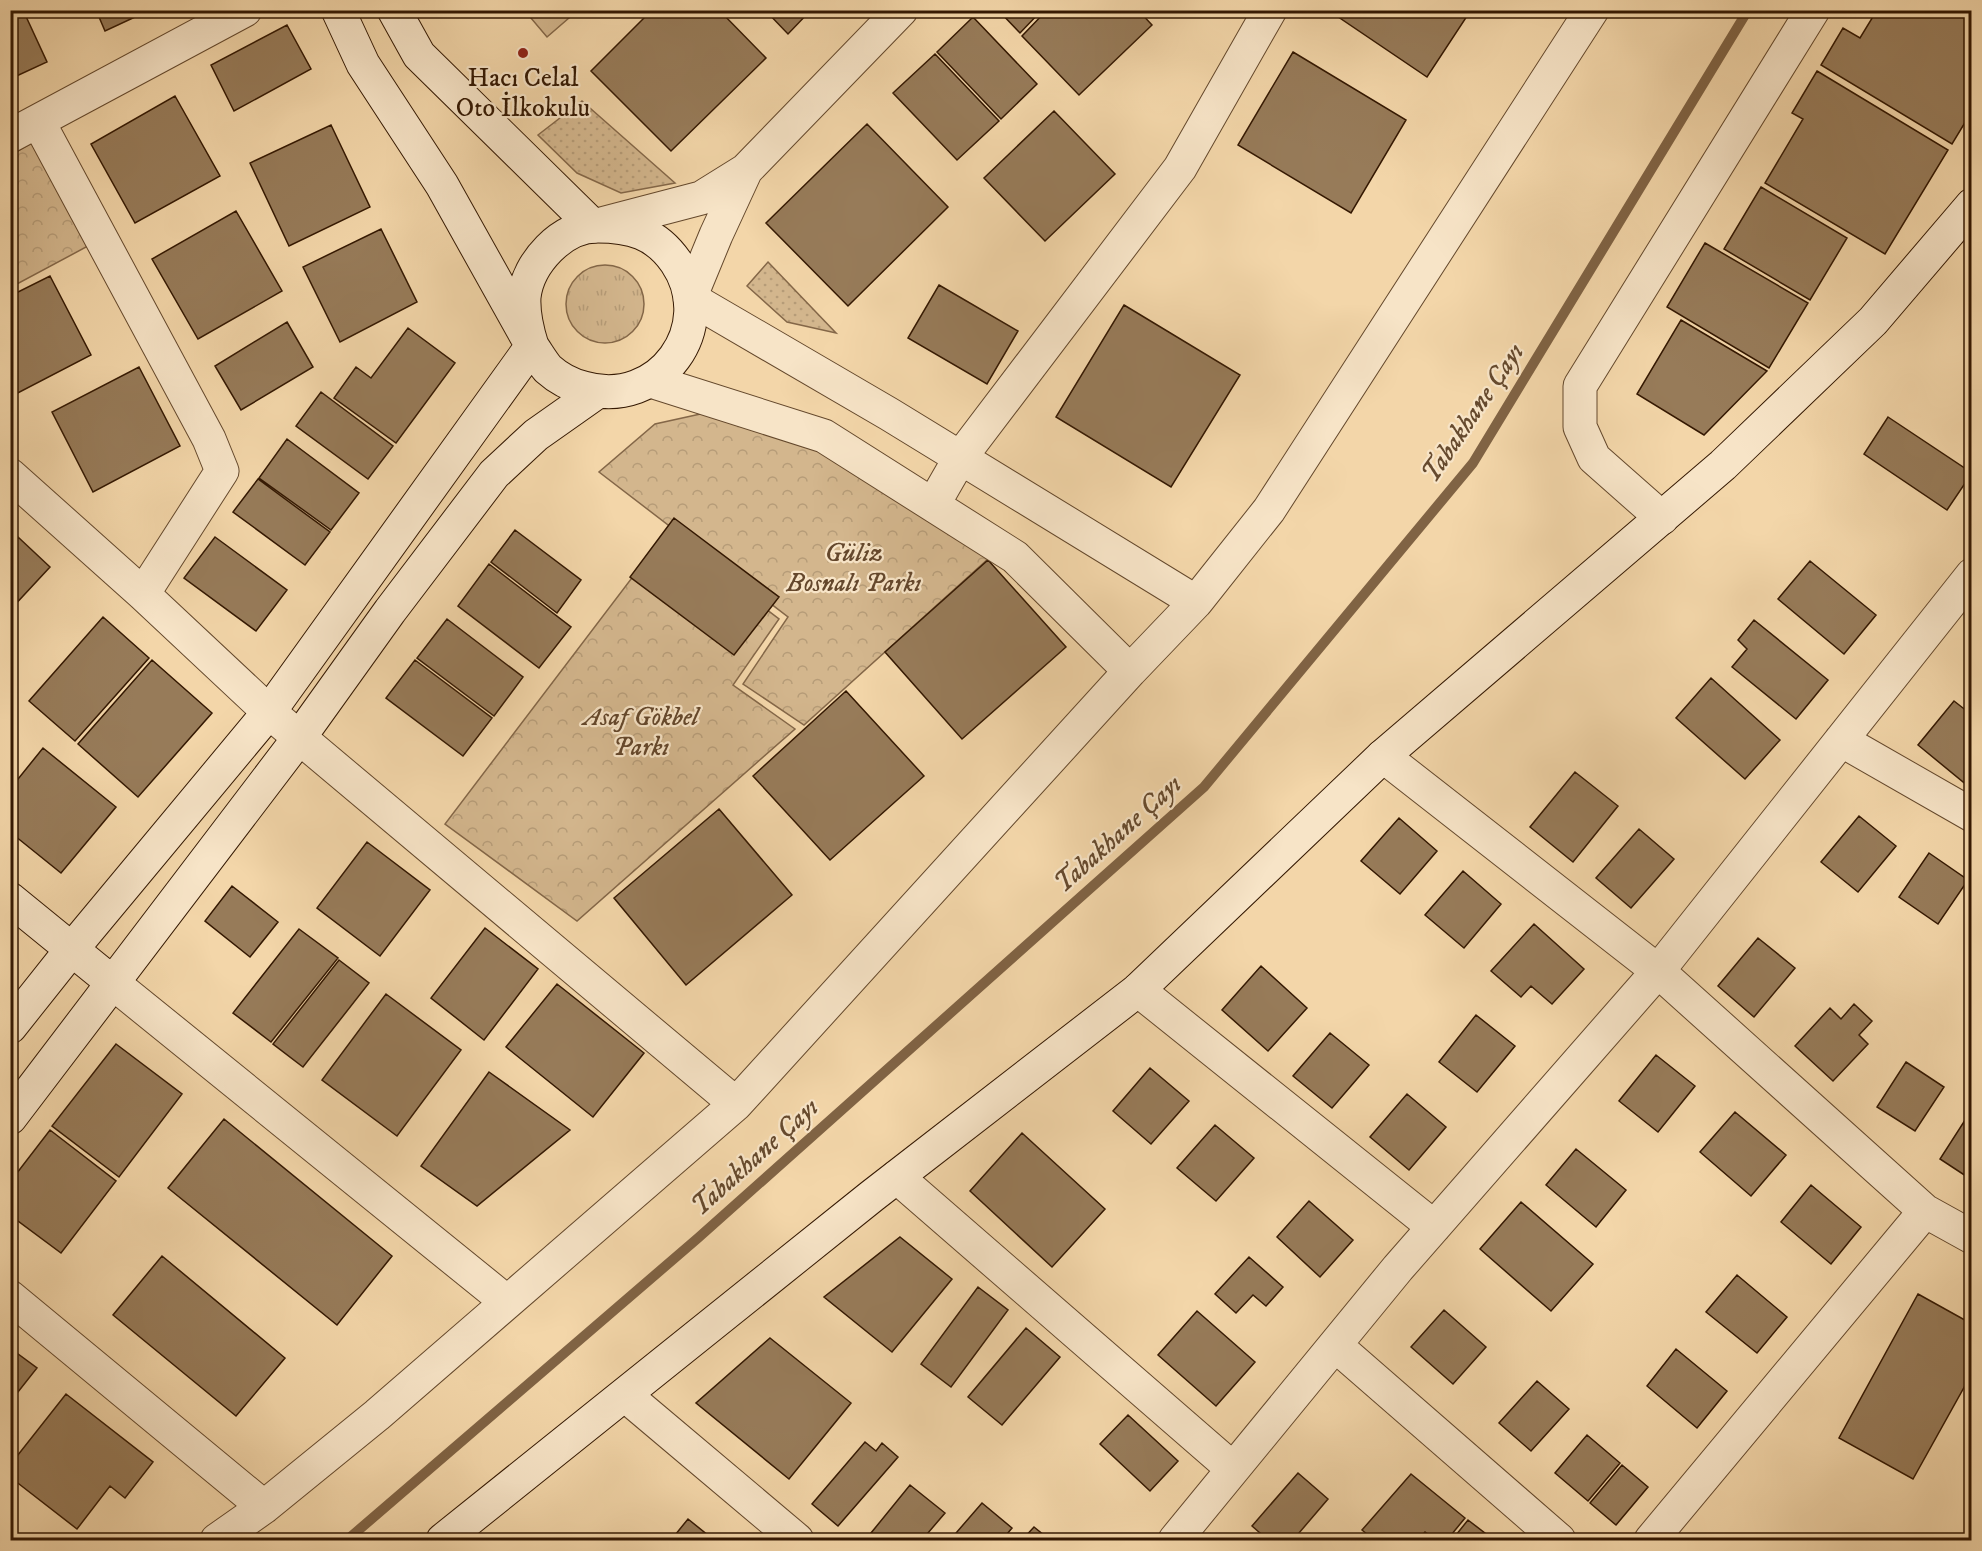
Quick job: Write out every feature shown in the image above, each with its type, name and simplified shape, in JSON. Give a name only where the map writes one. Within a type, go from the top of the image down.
[{"type":"street","points":[[143,594],[222,471],[209,439],[24,129],[245,10]]},
{"type":"street","points":[[338,10],[363,64],[442,185],[532,346],[549,369],[572,385],[597,392],[626,391],[651,381],[670,366],[683,345],[691,322],[690,298],[683,272],[667,250],[646,234],[620,226],[593,226],[419,55],[394,10]]},
{"type":"street","points":[[532,346],[524,321],[525,295],[532,271],[548,250],[568,234],[701,198],[746,170],[902,10]]},
{"type":"street","points":[[933,505],[960,458],[1180,168],[1270,10]]},
{"type":"street","points":[[217,1540],[264,1507],[377,1415],[736,1104],[1130,671],[1196,602],[1269,510],[1593,10]]},
{"type":"street","points":[[1662,518],[1594,458],[1580,427],[1580,386],[1813,10]]},
{"type":"street","points":[[690,298],[746,170]]},
{"type":"street","points":[[443,1540],[897,1177],[1138,990],[1383,756],[1723,465],[1873,321],[1971,205]]},
{"type":"street","points":[[690,298],[960,458],[1196,602]]},
{"type":"street","points":[[10,1027],[269,712],[532,346]]},
{"type":"street","points":[[651,381],[824,436],[1014,557],[1130,671]]},
{"type":"street","points":[[10,1118],[299,738],[390,611],[494,474],[536,435],[597,392]]},
{"type":"street","points":[[10,475],[299,738],[736,1104]]},
{"type":"street","points":[[1175,1540],[1434,1227],[1658,971],[1971,574]]},
{"type":"street","points":[[1840,740],[1971,815]]},
{"type":"street","points":[[1383,756],[1658,971],[1925,1211],[1971,1238]]},
{"type":"street","points":[[10,899],[507,1302]]},
{"type":"street","points":[[1138,990],[1434,1227]]},
{"type":"street","points":[[897,1177],[1233,1469]]},
{"type":"street","points":[[1651,1540],[1925,1211]]},
{"type":"street","points":[[10,1297],[264,1507]]},
{"type":"street","points":[[1335,1345],[1559,1540]]},
{"type":"street","points":[[625,1395],[797,1540]]},
{"type":"green space","points":[[525,11],[577,11],[547,37]]},
{"type":"green space","points":[[582,101],[675,183],[621,193],[577,173],[538,135]]},
{"type":"green space","points":[[33,142],[88,246],[17,284],[11,272],[11,155]]},
{"type":"green space","points":[[768,262],[836,333],[787,322],[747,286]]},
{"type":"green space","points":[[605,265],[620,268],[633,276],[641,289],[644,304],[641,319],[633,332],[620,340],[605,343],[590,340],[577,332],[569,319],[566,304],[569,289],[577,276],[590,268]]},
{"type":"green space","name":"Güliz Bosnalı Parkı","points":[[723,409],[818,444],[989,558],[804,725],[743,684],[788,617],[599,472],[655,424]]},
{"type":"green space","name":"Asaf Gökbel Parkı","points":[[666,533],[779,619],[733,685],[795,729],[577,921],[445,824]]},
{"type":"building","points":[[10,10],[23,10],[47,62],[10,79]]},
{"type":"building","points":[[96,10],[148,10],[148,11],[105,31]]},
{"type":"building","points":[[652,10],[719,10],[766,58],[671,151],[591,71]]},
{"type":"building","points":[[765,10],[811,10],[788,34]]},
{"type":"building","points":[[998,10],[1042,10],[1020,33]]},
{"type":"building","points":[[1047,10],[1138,10],[1152,25],[1079,95],[1022,36]]},
{"type":"building","points":[[1328,10],[1471,10],[1427,77]]},
{"type":"building","points":[[1877,10],[1972,10],[1972,111],[1952,144],[1821,65],[1843,28],[1860,38]]},
{"type":"building","points":[[973,17],[1037,84],[1001,119],[937,52]]},
{"type":"building","points":[[287,25],[311,69],[234,111],[211,65]]},
{"type":"building","points":[[1293,52],[1406,120],[1351,213],[1238,145]]},
{"type":"building","points":[[935,54],[999,121],[957,160],[893,93]]},
{"type":"building","points":[[1817,71],[1948,150],[1885,254],[1765,183],[1803,119],[1792,113]]},
{"type":"building","points":[[175,96],[220,176],[135,223],[91,144]]},
{"type":"building","points":[[1054,111],[1115,174],[1045,241],[984,178]]},
{"type":"building","points":[[867,124],[948,207],[848,306],[766,223]]},
{"type":"building","points":[[331,125],[370,207],[289,246],[250,163]]},
{"type":"building","points":[[1761,187],[1847,238],[1810,300],[1724,249]]},
{"type":"building","points":[[236,211],[282,291],[198,339],[152,259]]},
{"type":"building","points":[[381,229],[417,302],[340,342],[303,267]]},
{"type":"building","points":[[1705,243],[1808,303],[1769,368],[1667,307]]},
{"type":"building","points":[[50,276],[91,355],[10,397],[10,296]]},
{"type":"building","points":[[939,285],[1018,331],[987,384],[908,338]]},
{"type":"building","points":[[1124,305],[1240,375],[1171,487],[1056,417]]},
{"type":"building","points":[[1681,320],[1767,371],[1704,435],[1637,394]]},
{"type":"building","points":[[287,322],[313,367],[241,410],[215,366]]},
{"type":"building","points":[[408,328],[455,363],[396,443],[334,398],[356,367],[371,378]]},
{"type":"building","points":[[139,367],[180,446],[93,492],[52,412]]},
{"type":"building","points":[[321,392],[393,446],[368,479],[296,426]]},
{"type":"building","points":[[1888,417],[1972,473],[1947,510],[1864,454]]},
{"type":"building","points":[[287,439],[359,493],[331,530],[259,478]]},
{"type":"building","points":[[258,479],[330,532],[305,565],[233,512]]},
{"type":"building","points":[[674,518],[779,597],[734,655],[630,577]]},
{"type":"building","points":[[515,530],[581,580],[557,613],[491,562]]},
{"type":"building","points":[[18,537],[50,567],[10,610],[10,545]]},
{"type":"building","points":[[215,537],[287,590],[256,631],[184,578]]},
{"type":"building","points":[[988,560],[1066,647],[962,739],[885,652]]},
{"type":"building","points":[[1810,561],[1876,615],[1844,654],[1778,599]]},
{"type":"building","points":[[489,564],[571,627],[539,668],[458,606]]},
{"type":"building","points":[[103,617],[149,658],[75,741],[29,701]]},
{"type":"building","points":[[447,619],[523,677],[494,716],[417,658]]},
{"type":"building","points":[[1754,620],[1828,680],[1796,719],[1732,667],[1747,649],[1738,640]]},
{"type":"building","points":[[152,660],[212,713],[138,797],[78,744]]},
{"type":"building","points":[[415,660],[492,718],[463,756],[386,698]]},
{"type":"building","points":[[1711,678],[1780,740],[1745,779],[1676,718]]},
{"type":"building","points":[[846,691],[924,776],[830,860],[753,776]]},
{"type":"building","points":[[1954,701],[1972,715],[1972,783],[1968,786],[1918,745]]},
{"type":"building","points":[[10,718],[17,723],[10,730]]},
{"type":"building","points":[[43,748],[116,807],[61,873],[10,832],[10,789]]},
{"type":"building","points":[[1575,772],[1618,806],[1573,862],[1530,827]]},
{"type":"building","points":[[719,809],[792,895],[686,985],[614,898]]},
{"type":"building","points":[[1859,816],[1896,846],[1858,892],[1821,862]]},
{"type":"building","points":[[1399,818],[1437,851],[1400,894],[1361,861]]},
{"type":"building","points":[[1639,829],[1674,859],[1631,908],[1596,878]]},
{"type":"building","points":[[367,842],[430,890],[380,956],[317,908]]},
{"type":"building","points":[[1929,853],[1968,880],[1938,924],[1899,897]]},
{"type":"building","points":[[1463,871],[1501,904],[1464,948],[1425,915]]},
{"type":"building","points":[[232,886],[278,922],[250,957],[205,921]]},
{"type":"building","points":[[1534,924],[1584,969],[1552,1004],[1531,986],[1521,997],[1491,971]]},
{"type":"building","points":[[485,928],[538,969],[484,1040],[431,998]]},
{"type":"building","points":[[299,929],[338,958],[271,1042],[233,1013]]},
{"type":"building","points":[[1758,938],[1795,968],[1754,1017],[1718,986]]},
{"type":"building","points":[[339,960],[369,983],[303,1067],[273,1044]]},
{"type":"building","points":[[1261,966],[1307,1008],[1268,1051],[1222,1010]]},
{"type":"building","points":[[557,984],[644,1053],[593,1117],[506,1047]]},
{"type":"building","points":[[386,994],[461,1050],[397,1136],[322,1080]]},
{"type":"building","points":[[1854,1004],[1872,1021],[1859,1035],[1868,1044],[1833,1081],[1795,1046],[1830,1008],[1841,1019]]},
{"type":"building","points":[[1476,1015],[1515,1046],[1477,1092],[1439,1062]]},
{"type":"building","points":[[1330,1033],[1369,1065],[1332,1108],[1293,1076]]},
{"type":"building","points":[[116,1044],[182,1094],[119,1177],[52,1126]]},
{"type":"building","points":[[1656,1055],[1695,1086],[1658,1132],[1619,1101]]},
{"type":"building","points":[[1906,1062],[1944,1087],[1915,1131],[1877,1107]]},
{"type":"building","points":[[1150,1068],[1189,1101],[1151,1144],[1113,1111]]},
{"type":"building","points":[[489,1072],[570,1130],[477,1206],[421,1166]]},
{"type":"building","points":[[1407,1094],[1446,1127],[1409,1170],[1370,1137]]},
{"type":"building","points":[[1735,1112],[1786,1155],[1751,1196],[1700,1152]]},
{"type":"building","points":[[1967,1117],[1972,1120],[1972,1180],[1940,1159]]},
{"type":"building","points":[[224,1119],[392,1256],[337,1325],[168,1188]]},
{"type":"building","points":[[1215,1125],[1254,1158],[1216,1201],[1177,1168]]},
{"type":"building","points":[[50,1130],[116,1181],[61,1253],[10,1215],[10,1182]]},
{"type":"building","points":[[1022,1133],[1105,1209],[1052,1267],[970,1191]]},
{"type":"building","points":[[1576,1149],[1626,1190],[1596,1227],[1546,1185]]},
{"type":"building","points":[[1811,1185],[1861,1227],[1831,1264],[1781,1222]]},
{"type":"building","points":[[1309,1201],[1353,1240],[1320,1277],[1277,1237]]},
{"type":"building","points":[[1521,1202],[1593,1264],[1551,1311],[1480,1249]]},
{"type":"building","points":[[900,1237],[952,1279],[892,1352],[824,1297]]},
{"type":"building","points":[[162,1256],[285,1358],[236,1416],[113,1315]]},
{"type":"building","points":[[1249,1257],[1283,1287],[1266,1306],[1253,1295],[1236,1313],[1215,1294]]},
{"type":"building","points":[[1737,1275],[1787,1317],[1757,1353],[1706,1312]]},
{"type":"building","points":[[978,1287],[1008,1310],[951,1387],[921,1364]]},
{"type":"building","points":[[1918,1294],[1972,1324],[1972,1373],[1913,1479],[1839,1438]]},
{"type":"building","points":[[1444,1310],[1486,1347],[1453,1384],[1411,1347]]},
{"type":"building","points":[[1197,1311],[1255,1362],[1216,1406],[1158,1355]]},
{"type":"building","points":[[1026,1328],[1060,1357],[1002,1425],[968,1397]]},
{"type":"building","points":[[770,1338],[851,1403],[789,1479],[696,1403]]},
{"type":"building","points":[[10,1348],[37,1368],[10,1402]]},
{"type":"building","points":[[1676,1349],[1727,1391],[1697,1428],[1647,1386]]},
{"type":"building","points":[[1537,1381],[1569,1409],[1531,1451],[1499,1423]]},
{"type":"building","points":[[66,1394],[153,1462],[125,1498],[110,1486],[77,1529],[10,1477],[10,1465]]},
{"type":"building","points":[[1128,1415],[1178,1461],[1150,1491],[1100,1444]]},
{"type":"building","points":[[1587,1435],[1620,1463],[1588,1501],[1555,1473]]},
{"type":"building","points":[[865,1442],[876,1451],[882,1443],[898,1457],[838,1526],[812,1504]]},
{"type":"building","points":[[1622,1465],[1648,1487],[1616,1525],[1590,1503]]},
{"type":"building","points":[[1298,1473],[1328,1499],[1293,1540],[1268,1540],[1252,1526]]},
{"type":"building","points":[[1411,1474],[1465,1518],[1447,1540],[1436,1540],[1425,1532],[1418,1540],[1374,1540],[1362,1530]]},
{"type":"building","points":[[910,1485],[945,1513],[922,1540],[880,1540],[871,1533]]},
{"type":"building","points":[[982,1503],[1012,1528],[1002,1540],[950,1540]]},
{"type":"building","points":[[688,1519],[714,1540],[671,1540]]},
{"type":"building","points":[[1468,1520],[1494,1540],[1452,1540]]},
{"type":"building","points":[[1034,1527],[1050,1540],[1022,1540]]},
{"type":"waterway","name":"Tabakhane Çayı","points":[[347,1540],[698,1238],[1204,787],[1473,463],[1748,10]]},
{"type":"place","name":"Hacı Celal Oto İlkokulu","points":[[523,53]]}]
